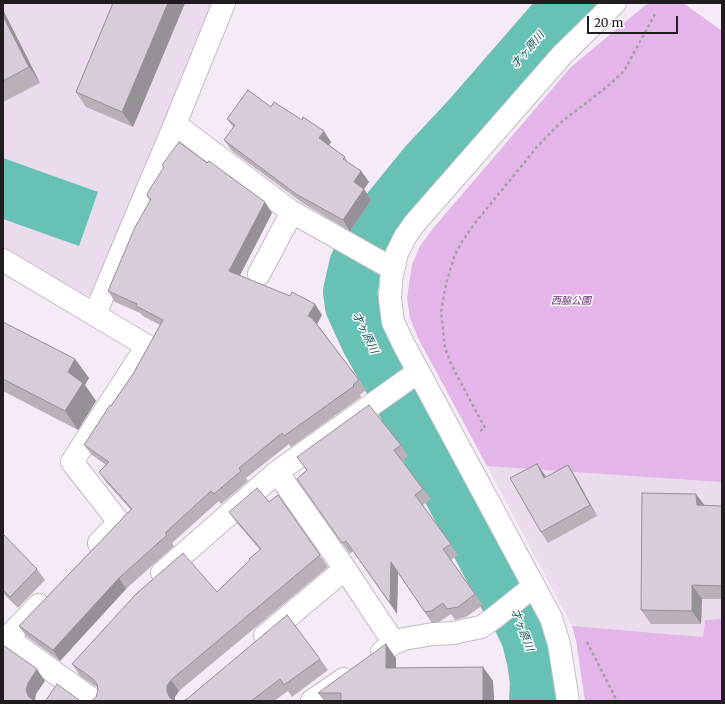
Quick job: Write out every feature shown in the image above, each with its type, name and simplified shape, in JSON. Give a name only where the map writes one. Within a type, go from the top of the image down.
[{"type":"street","points":[[95,314],[224,3]]},
{"type":"street","points":[[568,701],[556,633],[551,618],[527,592],[393,322],[390,300],[391,280],[397,253],[414,224],[562,55],[615,3]]},
{"type":"street","points":[[175,124],[292,212],[393,269]]},
{"type":"street","points":[[259,274],[292,212]]},
{"type":"street","points":[[3,260],[147,346],[72,462],[119,522],[87,555]]},
{"type":"street","points":[[147,586],[277,472],[418,372]]},
{"type":"street","points":[[277,472],[345,569],[394,643]]},
{"type":"street","points":[[248,650],[345,569]]},
{"type":"street","points":[[55,589],[7,638],[56,686],[94,701]]},
{"type":"street","points":[[312,701],[394,643],[416,637],[453,633],[481,627],[527,592]]},
{"type":"street","points":[[56,686],[77,660]]},
{"type":"path","points":[[476,433],[485,428],[452,366],[445,348],[442,331],[441,312],[443,297],[454,257],[475,223],[537,147],[560,123],[608,86],[624,71],[654,14]]},
{"type":"path","points":[[587,641],[617,701]]},
{"type":"shaded area","points":[[3,3],[212,3],[98,287],[92,295],[83,295],[3,248]]},
{"type":"shaded area","points":[[3,158],[98,192],[79,246],[3,219]]},
{"type":"shaded area","points":[[487,466],[722,481],[722,619],[705,620],[703,637],[572,626]]},
{"type":"green space","name":"西脇公園","points":[[648,3],[683,3],[722,31],[722,482],[487,466],[418,338],[410,318],[407,298],[412,265],[420,246],[435,226],[571,67]]},
{"type":"green space","points":[[722,619],[722,701],[585,701],[576,640],[572,626],[703,637],[705,620]]},
{"type":"building","points":[[113,3],[168,3],[122,112],[76,92]]},
{"type":"building","points":[[3,16],[29,67],[3,81]]},
{"type":"building","points":[[248,90],[271,107],[274,102],[302,120],[303,117],[324,131],[319,138],[345,157],[343,159],[361,171],[354,182],[364,189],[343,220],[296,194],[224,140],[235,125],[227,119]]},
{"type":"building","points":[[179,142],[207,163],[209,161],[265,202],[229,271],[290,296],[292,292],[315,304],[308,316],[312,318],[359,380],[353,385],[354,386],[284,436],[282,433],[239,468],[241,471],[214,494],[211,491],[165,533],[167,535],[119,578],[53,650],[19,626],[132,509],[99,472],[109,462],[84,445],[110,405],[111,406],[133,374],[163,320],[136,306],[137,304],[108,291],[135,227],[151,199],[147,196],[148,192],[164,167],[162,165]]},
{"type":"building","points":[[3,322],[75,359],[68,372],[83,383],[65,411],[3,379]]},
{"type":"building","points":[[369,405],[401,445],[394,450],[423,489],[415,495],[451,544],[443,549],[475,594],[458,607],[447,609],[443,603],[431,611],[425,612],[391,562],[390,603],[346,541],[342,543],[297,479],[307,470],[297,457]]},
{"type":"building","points":[[537,464],[544,478],[568,465],[590,505],[541,532],[510,478]]},
{"type":"building","points":[[257,488],[269,502],[278,495],[320,555],[171,680],[167,686],[167,692],[170,698],[175,701],[91,701],[96,697],[98,690],[97,684],[93,679],[72,664],[136,594],[183,553],[217,592],[250,560],[249,559],[261,549],[229,512]]},
{"type":"building","points":[[642,493],[696,494],[697,505],[722,506],[722,586],[692,585],[692,611],[641,610]]},
{"type":"building","points":[[3,534],[37,569],[10,597],[3,590]]},
{"type":"building","points":[[287,615],[320,659],[284,685],[280,679],[251,701],[183,701],[187,699]]},
{"type":"building","points":[[386,644],[386,668],[483,667],[483,701],[341,701],[341,693],[318,693]]},
{"type":"building","points":[[3,645],[37,669],[28,683],[26,690],[28,696],[35,701],[3,701]]},
{"type":"building","points":[[57,684],[82,701],[45,701]]},
{"type":"waterway","name":"才ヶ原川","points":[[536,701],[537,682],[528,637],[402,401],[368,341],[352,306],[350,292],[356,265],[366,244],[390,208],[425,165],[468,119],[569,3]]}]
